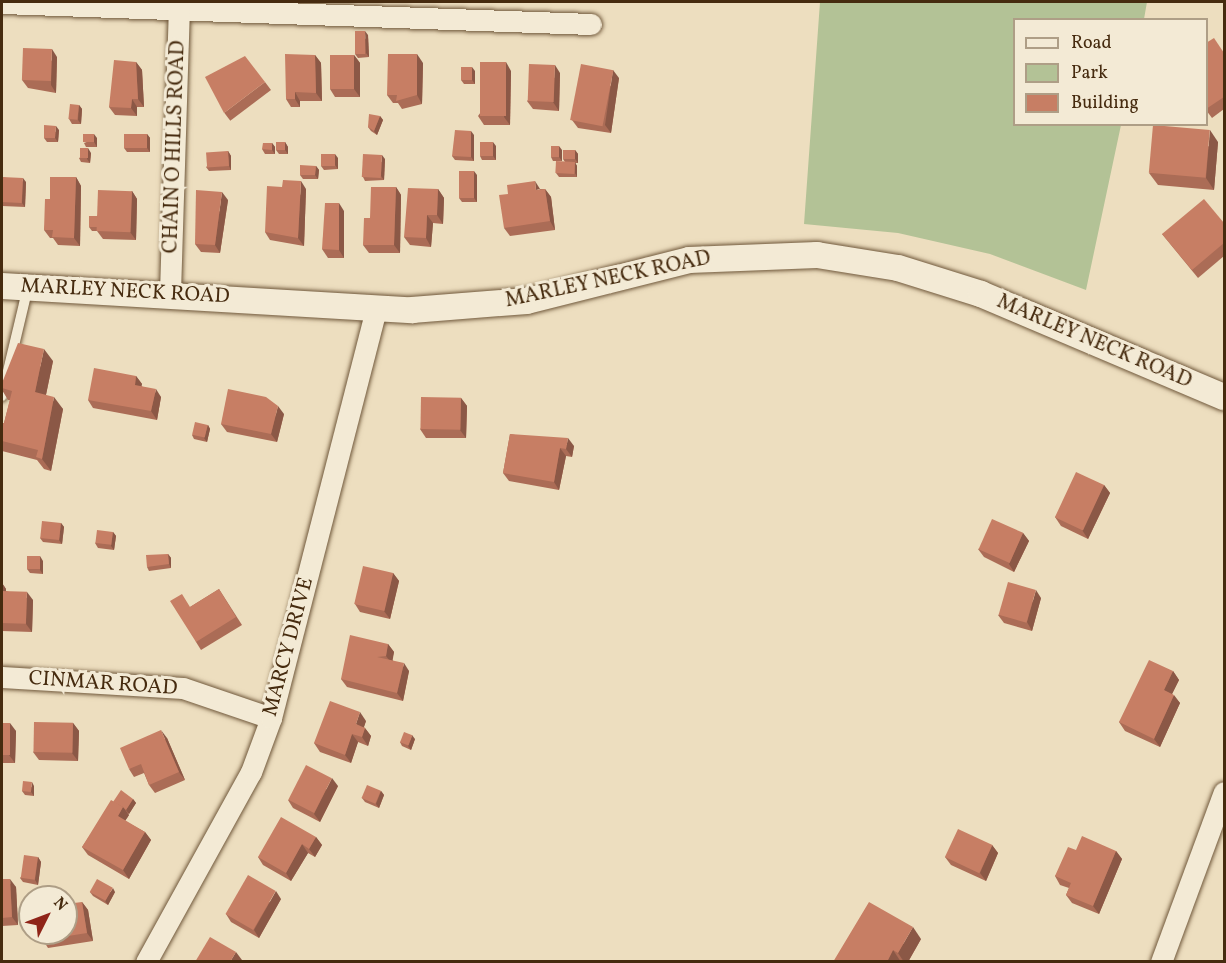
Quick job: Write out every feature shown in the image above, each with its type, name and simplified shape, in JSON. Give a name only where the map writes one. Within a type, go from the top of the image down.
[{"type":"street","points":[[2,3],[179,5],[591,24]]},
{"type":"street","name":"CHAIN O HILLS ROAD","points":[[170,292],[179,5]]},
{"type":"street","name":"MARLEY NECK ROAD","points":[[2,286],[170,292],[376,310],[527,301],[689,260],[818,255],[898,267],[981,294],[1224,397]]},
{"type":"street","name":"MARCY DRIVE","points":[[146,962],[251,772],[271,718],[376,310]]},
{"type":"street","name":"CINMAR ROAD","points":[[2,677],[183,688],[271,718]]},
{"type":"street","points":[[1161,962],[1224,792]]},
{"type":"lane","points":[[2,396],[28,287]]},
{"type":"green space","points":[[820,2],[1147,2],[1144,18],[1013,18],[1013,126],[1121,126],[1086,290],[990,254],[898,233],[804,224]]},
{"type":"building","points":[[355,31],[365,31],[365,54],[355,54]]},
{"type":"building","points":[[1214,38],[1224,53],[1224,97],[1208,108],[1208,42]]},
{"type":"building","points":[[23,48],[52,49],[51,81],[22,80]]},
{"type":"building","points":[[285,54],[315,55],[316,93],[295,92],[295,99],[286,99]]},
{"type":"building","points":[[388,54],[417,54],[417,95],[396,101],[397,95],[387,95]]},
{"type":"building","points":[[330,55],[354,55],[354,89],[330,89]]},
{"type":"building","points":[[245,56],[265,82],[224,113],[205,77]]},
{"type":"building","points":[[114,60],[136,62],[138,99],[132,99],[131,108],[109,107]]},
{"type":"building","points":[[480,62],[506,62],[506,116],[480,116]]},
{"type":"building","points":[[529,64],[555,65],[554,102],[528,101]]},
{"type":"building","points":[[581,64],[613,70],[603,126],[570,120]]},
{"type":"building","points":[[461,67],[472,67],[472,80],[461,80]]},
{"type":"building","points":[[70,104],[79,105],[77,120],[68,119]]},
{"type":"building","points":[[369,114],[380,116],[374,131],[368,127]]},
{"type":"building","points":[[44,125],[56,126],[55,138],[44,138]]},
{"type":"building","points":[[1153,126],[1210,130],[1206,178],[1149,173]]},
{"type":"building","points":[[455,130],[471,131],[471,157],[452,156]]},
{"type":"building","points":[[83,134],[94,134],[94,142],[83,142]]},
{"type":"building","points":[[124,134],[147,134],[147,148],[124,148]]},
{"type":"building","points":[[276,142],[285,142],[285,150],[276,150]]},
{"type":"building","points":[[480,142],[493,142],[493,156],[480,156]]},
{"type":"building","points":[[263,143],[272,143],[272,150],[262,149]]},
{"type":"building","points":[[551,146],[559,146],[559,157],[551,157]]},
{"type":"building","points":[[80,148],[88,148],[88,158],[80,158]]},
{"type":"building","points":[[563,150],[575,150],[575,159],[563,159]]},
{"type":"building","points":[[228,151],[229,166],[207,167],[206,153]]},
{"type":"building","points":[[321,154],[335,154],[335,166],[321,166]]},
{"type":"building","points":[[363,154],[382,155],[381,178],[362,177]]},
{"type":"building","points":[[556,161],[575,162],[574,174],[555,173]]},
{"type":"building","points":[[300,165],[316,166],[315,175],[300,175]]},
{"type":"building","points":[[459,171],[474,171],[474,198],[459,198]]},
{"type":"building","points":[[2,177],[23,178],[22,203],[2,202]]},
{"type":"building","points":[[50,177],[76,177],[74,238],[52,237],[53,230],[44,230],[45,199],[50,199]]},
{"type":"building","points":[[283,180],[301,181],[298,238],[265,232],[267,186],[282,187]]},
{"type":"building","points":[[535,181],[536,190],[545,189],[550,221],[504,228],[499,195],[508,194],[507,185]]},
{"type":"building","points":[[371,187],[396,187],[394,245],[363,245],[364,218],[370,218]]},
{"type":"building","points":[[408,188],[438,189],[437,215],[427,215],[426,238],[404,237]]},
{"type":"building","points":[[98,190],[132,191],[131,232],[97,231]]},
{"type":"building","points":[[196,190],[222,192],[215,245],[195,244]]},
{"type":"building","points":[[1204,199],[1224,223],[1224,243],[1192,270],[1162,234]]},
{"type":"building","points":[[325,203],[339,203],[339,250],[322,249]]},
{"type":"building","points":[[89,216],[97,216],[97,227],[89,227]]},
{"type":"building","points":[[18,343],[44,349],[35,392],[54,397],[42,459],[36,457],[38,450],[2,441],[2,423],[4,423],[12,391],[2,388],[2,383]]},
{"type":"building","points":[[94,368],[136,376],[135,385],[156,389],[151,411],[88,400]]},
{"type":"building","points":[[228,389],[266,397],[278,406],[271,434],[221,424]]},
{"type":"building","points":[[421,397],[461,398],[460,430],[420,429]]},
{"type":"building","points":[[195,422],[208,425],[205,438],[192,435]]},
{"type":"building","points":[[510,434],[568,438],[566,449],[560,448],[554,482],[503,473]]},
{"type":"building","points":[[1076,472],[1104,485],[1083,530],[1055,517]]},
{"type":"building","points":[[992,519],[1023,533],[1010,563],[979,549]]},
{"type":"building","points":[[42,521],[61,523],[59,540],[40,538]]},
{"type":"building","points":[[97,530],[113,532],[111,545],[95,543]]},
{"type":"building","points":[[168,554],[169,564],[147,567],[146,555]]},
{"type":"building","points":[[27,556],[40,556],[40,569],[27,569]]},
{"type":"building","points":[[363,566],[393,573],[384,611],[354,604]]},
{"type":"building","points":[[1008,582],[1036,590],[1027,623],[999,615]]},
{"type":"building","points":[[219,589],[236,617],[196,642],[170,601],[182,594],[190,607]]},
{"type":"building","points":[[2,591],[27,592],[26,624],[2,623]]},
{"type":"building","points":[[350,635],[388,644],[386,656],[377,657],[404,663],[397,693],[341,679]]},
{"type":"building","points":[[1149,660],[1173,671],[1164,690],[1174,695],[1154,739],[1119,722]]},
{"type":"building","points":[[330,701],[360,712],[356,724],[365,728],[362,737],[352,734],[345,755],[314,743]]},
{"type":"building","points":[[34,722],[73,723],[72,753],[33,752]]},
{"type":"building","points":[[2,723],[10,723],[10,755],[2,755]]},
{"type":"building","points":[[161,730],[179,772],[149,785],[141,764],[129,769],[120,748]]},
{"type":"building","points":[[404,732],[412,735],[408,745],[400,742]]},
{"type":"building","points":[[306,765],[332,778],[314,813],[288,800]]},
{"type":"building","points":[[23,781],[32,782],[31,792],[22,791]]},
{"type":"building","points":[[367,785],[381,791],[375,804],[362,798]]},
{"type":"building","points":[[121,790],[133,799],[126,810],[113,802]]},
{"type":"building","points":[[111,800],[123,807],[118,816],[145,832],[123,870],[82,847]]},
{"type":"building","points":[[281,817],[316,837],[309,849],[302,844],[286,873],[258,857]]},
{"type":"building","points":[[958,829],[992,845],[979,873],[945,857]]},
{"type":"building","points":[[1082,836],[1116,851],[1093,906],[1066,895],[1071,883],[1055,876],[1068,847],[1076,850]]},
{"type":"building","points":[[24,855],[38,857],[35,880],[21,878]]},
{"type":"building","points":[[248,875],[276,891],[253,930],[226,914]]},
{"type":"building","points":[[2,879],[10,879],[12,917],[2,918]]},
{"type":"building","points":[[97,879],[113,888],[105,901],[90,892]]},
{"type":"building","points":[[78,902],[82,902],[87,933],[78,934]]},
{"type":"building","points":[[869,902],[913,927],[898,953],[893,950],[887,962],[833,962]]},
{"type":"building","points":[[210,937],[236,952],[230,962],[195,962]]}]
